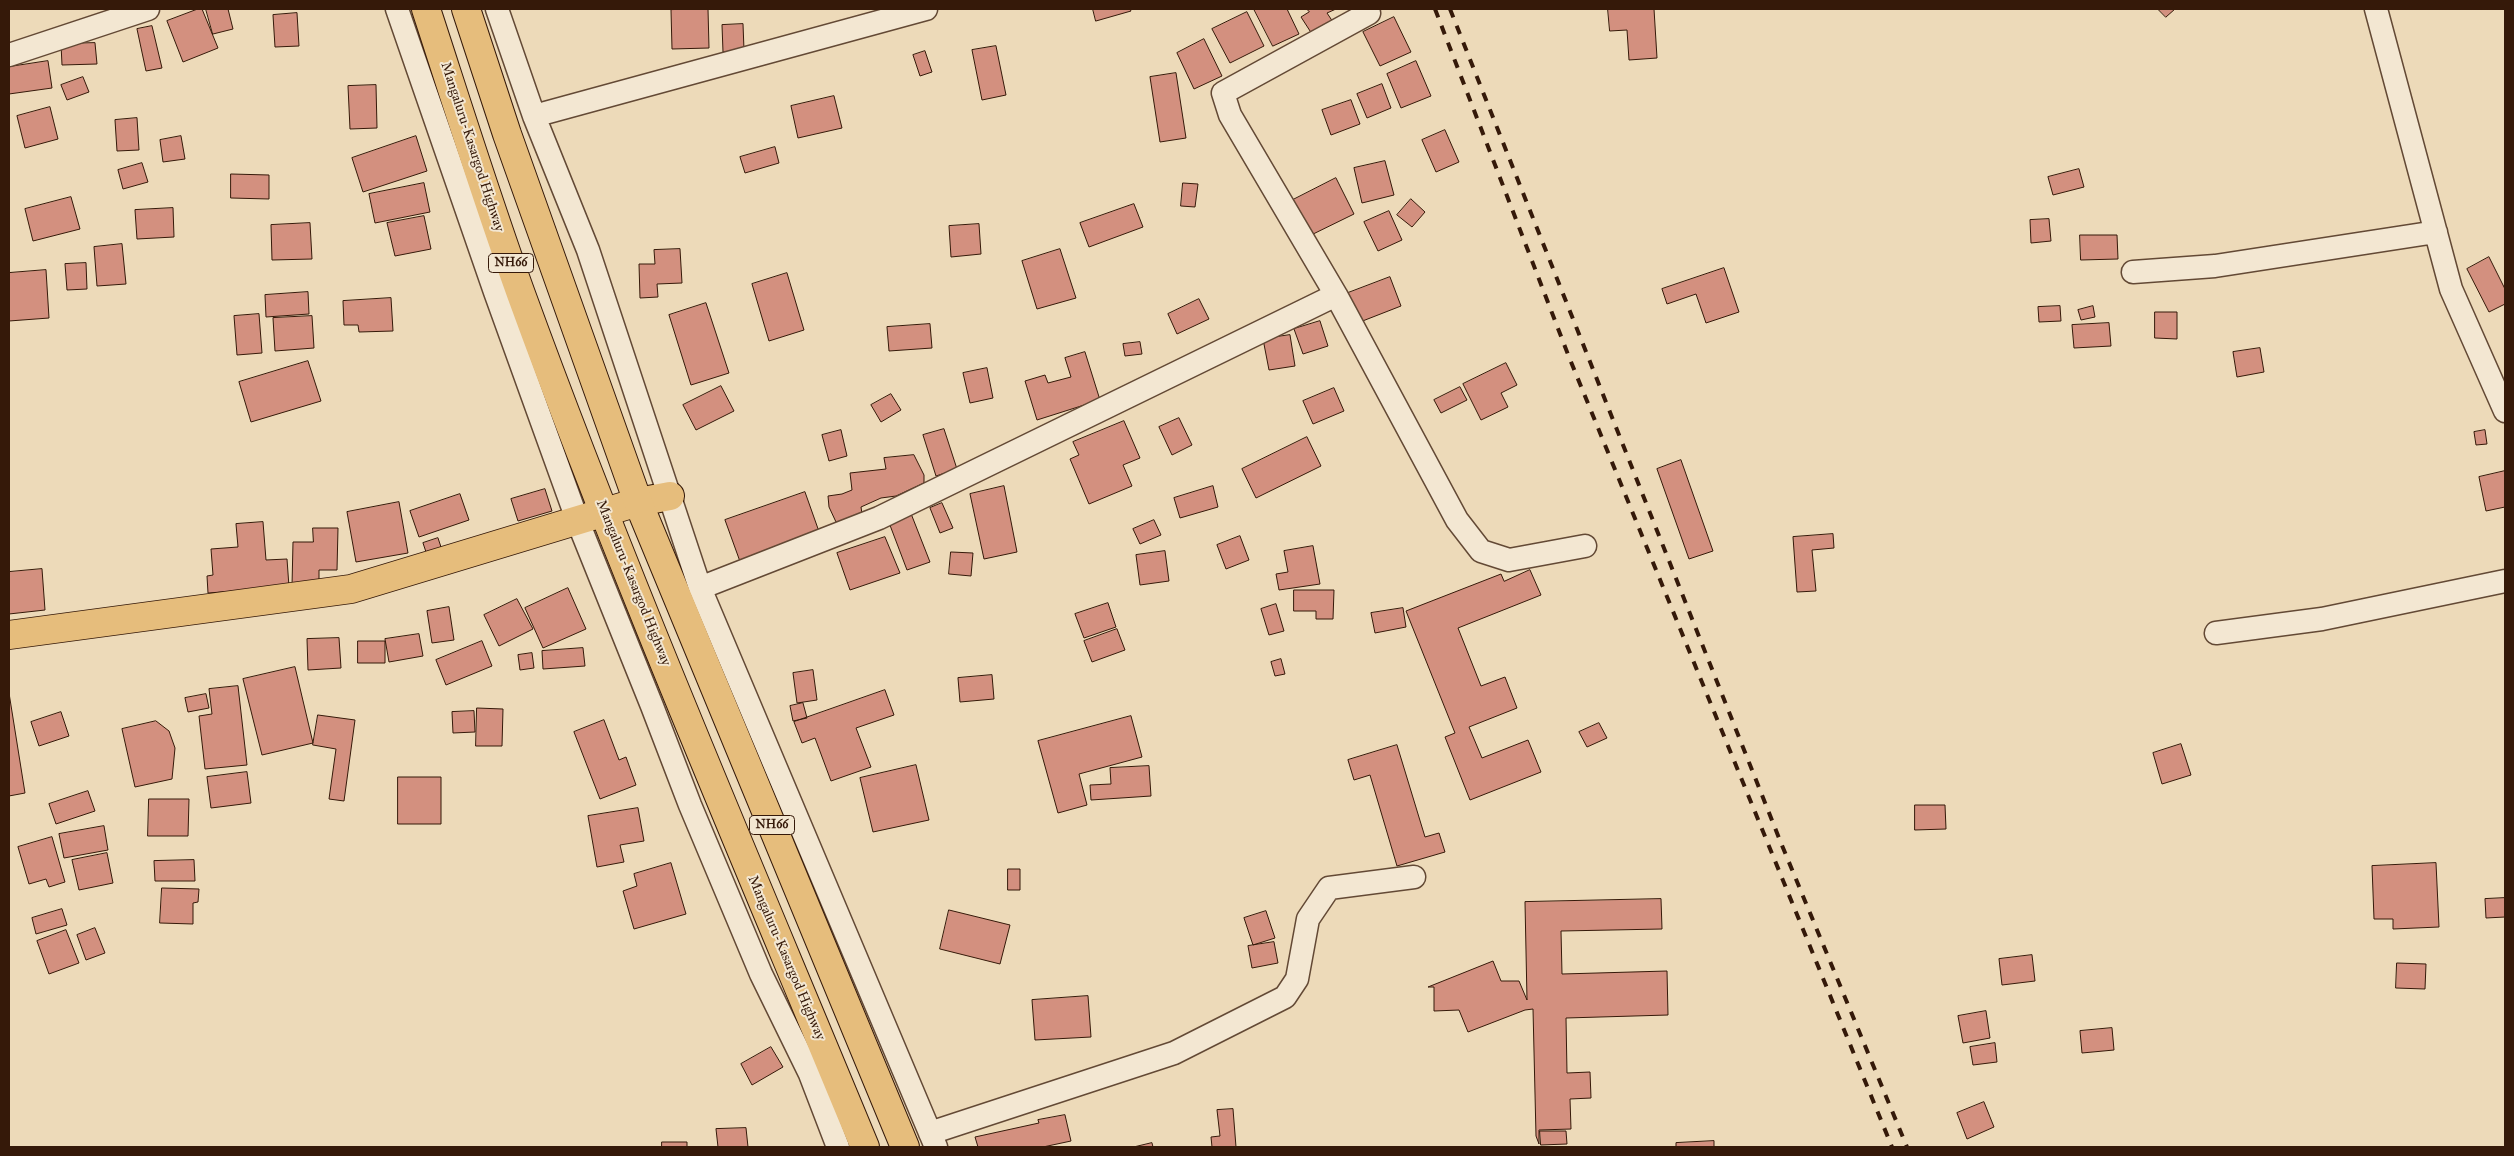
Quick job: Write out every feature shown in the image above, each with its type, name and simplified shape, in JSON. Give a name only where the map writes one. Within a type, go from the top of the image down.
[{"type":"main road","name":"Mangaluru-Kasargod Highway","points":[[426,9],[521,293],[605,513],[763,905],[865,1147]]},
{"type":"main road","name":"NH66","points":[[466,9],[507,134],[638,502],[905,1147]]},
{"type":"main road","points":[[9,635],[351,588],[578,522],[638,502],[670,496]]},
{"type":"street","points":[[9,55],[148,9]]},
{"type":"street","points":[[397,9],[495,292],[578,522],[690,805],[761,974],[810,1074],[838,1147]]},
{"type":"street","points":[[497,9],[534,116],[588,250],[700,588],[933,1140],[1174,1053],[1285,997],[1297,979],[1308,919],[1329,888],[1414,877]]},
{"type":"street","points":[[534,116],[926,9]]},
{"type":"street","points":[[2376,9],[2451,289],[2505,410]]},
{"type":"street","points":[[1369,13],[1223,93],[1230,115],[1336,295],[1457,520],[1481,551],[1509,560],[1585,546]]},
{"type":"street","points":[[2133,272],[2215,266],[2436,232]]},
{"type":"street","points":[[700,588],[880,518],[1336,295]]},
{"type":"street","points":[[2216,633],[2322,619],[2505,581]]},
{"type":"building","points":[[202,9],[218,48],[183,62],[167,21]]},
{"type":"building","points":[[206,9],[228,9],[233,29],[213,34]]},
{"type":"building","points":[[708,9],[709,48],[672,49],[671,10]]},
{"type":"building","points":[[1093,9],[1130,9],[1131,11],[1096,21]]},
{"type":"building","points":[[1254,9],[1287,9],[1299,34],[1273,46]]},
{"type":"building","points":[[1307,9],[1336,9],[1327,13],[1333,22],[1312,34],[1301,17],[1309,12]]},
{"type":"building","points":[[1608,9],[1654,9],[1657,58],[1629,60],[1627,30],[1610,31]]},
{"type":"building","points":[[2158,9],[2175,9],[2166,17]]},
{"type":"building","points":[[1247,12],[1264,46],[1230,63],[1212,29]]},
{"type":"building","points":[[297,13],[299,46],[275,47],[273,15]]},
{"type":"building","points":[[1394,17],[1411,52],[1380,66],[1363,32]]},
{"type":"building","points":[[743,24],[744,50],[723,52],[722,25]]},
{"type":"building","points":[[152,26],[162,68],[146,71],[137,29]]},
{"type":"building","points":[[1204,39],[1222,76],[1194,89],[1177,53]]},
{"type":"building","points":[[95,43],[97,64],[62,65],[61,44]]},
{"type":"building","points":[[996,46],[1006,95],[982,100],[972,50]]},
{"type":"building","points":[[925,51],[932,72],[920,76],[913,55]]},
{"type":"building","points":[[48,61],[52,88],[9,94],[9,67]]},
{"type":"building","points":[[1416,61],[1431,96],[1401,108],[1387,74]]},
{"type":"building","points":[[1176,73],[1186,138],[1160,142],[1150,77]]},
{"type":"building","points":[[83,77],[89,92],[67,100],[61,85]]},
{"type":"building","points":[[1382,84],[1391,108],[1367,118],[1357,94]]},
{"type":"building","points":[[376,85],[377,128],[350,129],[348,86]]},
{"type":"building","points":[[834,96],[842,128],[798,138],[791,106]]},
{"type":"building","points":[[1351,100],[1360,124],[1331,135],[1322,110]]},
{"type":"building","points":[[50,107],[58,139],[25,148],[17,116]]},
{"type":"building","points":[[137,118],[139,150],[117,151],[115,120]]},
{"type":"building","points":[[1445,130],[1459,162],[1436,172],[1422,140]]},
{"type":"building","points":[[181,136],[185,159],[163,162],[160,140]]},
{"type":"building","points":[[416,136],[427,171],[363,192],[352,158]]},
{"type":"building","points":[[775,147],[779,163],[745,173],[740,157]]},
{"type":"building","points":[[1385,161],[1394,195],[1362,203],[1354,168]]},
{"type":"building","points":[[142,163],[148,182],[123,189],[118,170]]},
{"type":"building","points":[[2079,169],[2084,187],[2053,195],[2048,177]]},
{"type":"building","points":[[231,174],[269,175],[269,199],[231,198]]},
{"type":"building","points":[[1336,178],[1354,214],[1305,238],[1287,203]]},
{"type":"building","points":[[424,183],[430,212],[375,223],[369,194]]},
{"type":"building","points":[[1183,183],[1198,184],[1195,207],[1181,206]]},
{"type":"building","points":[[71,197],[80,229],[33,241],[25,209]]},
{"type":"building","points":[[1411,199],[1425,212],[1412,227],[1397,215]]},
{"type":"building","points":[[1134,204],[1143,227],[1089,247],[1080,223]]},
{"type":"building","points":[[173,208],[174,237],[137,239],[135,210]]},
{"type":"building","points":[[1389,211],[1402,240],[1378,251],[1364,222]]},
{"type":"building","points":[[424,216],[431,249],[395,256],[387,223]]},
{"type":"building","points":[[2049,219],[2051,241],[2031,243],[2030,220]]},
{"type":"building","points":[[310,223],[312,259],[272,260],[271,225]]},
{"type":"building","points":[[979,224],[981,254],[951,257],[949,226]]},
{"type":"building","points":[[2080,235],[2117,235],[2118,259],[2081,260]]},
{"type":"building","points":[[122,244],[126,284],[97,286],[94,247]]},
{"type":"building","points":[[680,249],[682,283],[657,284],[658,297],[640,298],[639,264],[655,264],[654,250]]},
{"type":"building","points":[[1060,249],[1076,298],[1037,309],[1022,261]]},
{"type":"building","points":[[2489,257],[2505,289],[2505,304],[2489,312],[2467,269]]},
{"type":"building","points":[[86,263],[87,289],[67,290],[65,264]]},
{"type":"building","points":[[1724,268],[1739,312],[1706,323],[1696,294],[1667,304],[1662,289]]},
{"type":"building","points":[[46,270],[49,318],[9,321],[9,273]]},
{"type":"building","points":[[787,273],[804,330],[769,341],[752,284]]},
{"type":"building","points":[[1390,277],[1401,306],[1360,322],[1348,293]]},
{"type":"building","points":[[308,292],[309,314],[266,317],[265,295]]},
{"type":"building","points":[[391,298],[393,331],[359,332],[358,325],[344,325],[343,301]]},
{"type":"building","points":[[1199,299],[1209,319],[1177,334],[1168,314]]},
{"type":"building","points":[[706,303],[729,373],[691,385],[669,315]]},
{"type":"building","points":[[2060,306],[2061,321],[2039,322],[2038,307]]},
{"type":"building","points":[[2093,306],[2095,317],[2081,320],[2078,310]]},
{"type":"building","points":[[2155,312],[2177,312],[2177,339],[2155,338]]},
{"type":"building","points":[[259,314],[262,353],[237,355],[234,316]]},
{"type":"building","points":[[312,316],[314,348],[275,351],[273,318]]},
{"type":"building","points":[[1320,321],[1328,346],[1303,354],[1294,329]]},
{"type":"building","points":[[2109,323],[2111,346],[2074,348],[2072,325]]},
{"type":"building","points":[[930,324],[932,348],[889,351],[887,327]]},
{"type":"building","points":[[1290,335],[1295,366],[1269,370],[1263,339]]},
{"type":"building","points":[[1140,342],[1142,354],[1125,356],[1123,344]]},
{"type":"building","points":[[2260,348],[2264,372],[2237,377],[2233,352]]},
{"type":"building","points":[[1085,352],[1100,400],[1037,420],[1025,381],[1045,375],[1048,383],[1071,377],[1065,358]]},
{"type":"building","points":[[308,361],[321,401],[251,422],[239,382]]},
{"type":"building","points":[[1506,363],[1517,385],[1501,393],[1508,407],[1481,420],[1463,384]]},
{"type":"building","points":[[987,368],[993,398],[970,403],[963,373]]},
{"type":"building","points":[[721,386],[734,411],[696,430],[683,405]]},
{"type":"building","points":[[1460,387],[1467,400],[1441,413],[1434,400]]},
{"type":"building","points":[[1334,388],[1344,411],[1313,424],[1303,401]]},
{"type":"building","points":[[891,394],[901,410],[881,422],[871,405]]},
{"type":"building","points":[[1179,418],[1192,445],[1172,455],[1159,427]]},
{"type":"building","points":[[1124,421],[1140,458],[1123,465],[1132,486],[1089,504],[1070,459],[1079,455],[1073,442]]},
{"type":"building","points":[[944,429],[957,469],[936,476],[923,435]]},
{"type":"building","points":[[841,430],[847,456],[829,461],[822,435]]},
{"type":"building","points":[[2485,430],[2487,444],[2476,445],[2474,432]]},
{"type":"building","points":[[1307,437],[1321,466],[1256,498],[1242,469]]},
{"type":"building","points":[[914,455],[924,475],[924,483],[896,496],[881,498],[861,507],[862,514],[845,521],[836,522],[829,507],[828,496],[852,490],[850,473],[886,469],[884,458]]},
{"type":"building","points":[[1681,460],[1713,551],[1689,559],[1657,469]]},
{"type":"building","points":[[2505,471],[2505,507],[2486,511],[2479,477]]},
{"type":"building","points":[[1004,486],[1017,552],[984,559],[970,494]]},
{"type":"building","points":[[1213,486],[1218,507],[1180,518],[1174,498]]},
{"type":"building","points":[[545,489],[552,511],[518,521],[511,499]]},
{"type":"building","points":[[805,492],[822,540],[742,567],[725,520]]},
{"type":"building","points":[[460,494],[469,520],[419,537],[410,511]]},
{"type":"building","points":[[399,502],[408,553],[356,562],[347,512]]},
{"type":"building","points":[[942,503],[953,528],[940,533],[930,508]]},
{"type":"building","points":[[910,511],[930,562],[907,570],[888,520]]},
{"type":"building","points":[[1154,520],[1161,535],[1140,544],[1133,529]]},
{"type":"building","points":[[263,522],[266,560],[287,559],[289,587],[208,593],[207,576],[213,575],[211,549],[238,547],[236,524]]},
{"type":"building","points":[[313,528],[338,528],[337,570],[319,570],[319,586],[292,586],[293,542],[313,542]]},
{"type":"building","points":[[1833,534],[1834,548],[1812,550],[1816,591],[1797,592],[1793,537]]},
{"type":"building","points":[[1240,536],[1249,560],[1226,569],[1217,545]]},
{"type":"building","points":[[885,537],[900,573],[850,590],[837,553]]},
{"type":"building","points":[[438,538],[443,553],[428,558],[423,543]]},
{"type":"building","points":[[1313,546],[1320,584],[1279,590],[1276,574],[1288,572],[1284,551]]},
{"type":"building","points":[[1165,551],[1169,581],[1140,585],[1136,555]]},
{"type":"building","points":[[951,552],[973,553],[971,576],[949,574]]},
{"type":"building","points":[[42,569],[45,610],[9,614],[9,572]]},
{"type":"building","points":[[1530,570],[1541,595],[1458,628],[1481,686],[1505,677],[1517,708],[1469,727],[1482,758],[1528,740],[1541,772],[1470,800],[1445,737],[1455,733],[1406,611],[1501,574],[1504,581]]},
{"type":"building","points":[[568,588],[586,629],[543,648],[525,608]]},
{"type":"building","points":[[1294,590],[1334,590],[1333,619],[1316,619],[1316,611],[1294,611]]},
{"type":"building","points":[[517,599],[533,629],[499,646],[484,615]]},
{"type":"building","points":[[1108,603],[1116,627],[1084,638],[1075,614]]},
{"type":"building","points":[[1276,604],[1284,631],[1269,635],[1261,609]]},
{"type":"building","points":[[449,607],[454,640],[432,643],[427,611]]},
{"type":"building","points":[[1403,608],[1406,627],[1375,633],[1371,613]]},
{"type":"building","points":[[1117,629],[1125,650],[1092,662],[1084,641]]},
{"type":"building","points":[[419,634],[423,656],[389,662],[385,639]]},
{"type":"building","points":[[339,638],[341,668],[308,670],[307,639]]},
{"type":"building","points":[[358,641],[385,641],[385,663],[358,663]]},
{"type":"building","points":[[482,641],[492,666],[446,685],[436,660]]},
{"type":"building","points":[[583,648],[585,666],[543,669],[542,651]]},
{"type":"building","points":[[532,653],[534,668],[520,670],[518,655]]},
{"type":"building","points":[[1281,659],[1285,674],[1275,676],[1271,662]]},
{"type":"building","points":[[295,667],[313,743],[262,755],[243,679]]},
{"type":"building","points":[[813,670],[817,700],[797,703],[793,673]]},
{"type":"building","points":[[992,675],[994,699],[960,702],[958,678]]},
{"type":"building","points":[[238,686],[247,765],[205,769],[199,716],[212,714],[209,689]]},
{"type":"building","points":[[885,690],[894,715],[856,728],[871,767],[831,781],[815,738],[802,743],[794,722]]},
{"type":"building","points":[[9,693],[25,793],[9,796]]},
{"type":"building","points":[[206,694],[209,708],[188,712],[185,698]]},
{"type":"building","points":[[803,703],[807,718],[793,721],[790,706]]},
{"type":"building","points":[[477,708],[503,709],[502,746],[476,746]]},
{"type":"building","points":[[474,711],[475,732],[453,733],[452,712]]},
{"type":"building","points":[[61,712],[69,736],[39,746],[31,722]]},
{"type":"building","points":[[318,715],[355,720],[344,801],[329,799],[336,749],[313,745]]},
{"type":"building","points":[[1131,716],[1142,757],[1079,774],[1087,805],[1058,813],[1038,741]]},
{"type":"building","points":[[604,720],[619,760],[626,757],[636,785],[600,799],[574,732]]},
{"type":"building","points":[[156,721],[169,731],[175,748],[172,779],[135,787],[122,729]]},
{"type":"building","points":[[1599,723],[1607,738],[1587,747],[1579,732]]},
{"type":"building","points":[[2181,744],[2191,775],[2162,784],[2153,753]]},
{"type":"building","points":[[1397,745],[1425,837],[1439,833],[1445,852],[1397,866],[1370,775],[1354,780],[1348,760]]},
{"type":"building","points":[[916,765],[929,820],[873,832],[860,778]]},
{"type":"building","points":[[1149,766],[1151,796],[1091,800],[1090,785],[1111,784],[1110,768]]},
{"type":"building","points":[[247,772],[251,803],[211,808],[207,777]]},
{"type":"building","points":[[398,777],[441,777],[441,824],[398,824]]},
{"type":"building","points":[[88,791],[95,811],[56,824],[49,804]]},
{"type":"building","points":[[149,799],[189,799],[188,836],[148,836]]},
{"type":"building","points":[[1915,805],[1945,805],[1946,829],[1915,830]]},
{"type":"building","points":[[638,808],[644,841],[620,845],[624,862],[597,867],[588,816]]},
{"type":"building","points":[[104,826],[108,850],[64,858],[59,834]]},
{"type":"building","points":[[52,837],[65,882],[49,887],[46,879],[29,884],[18,847]]},
{"type":"building","points":[[107,853],[113,883],[79,890],[72,860]]},
{"type":"building","points":[[194,860],[195,881],[155,881],[154,861]]},
{"type":"building","points":[[671,863],[686,914],[634,929],[623,891],[637,886],[634,874]]},
{"type":"building","points":[[2436,863],[2439,927],[2393,929],[2393,919],[2374,919],[2372,866]]},
{"type":"building","points":[[1008,869],[1020,869],[1020,890],[1008,890]]},
{"type":"building","points":[[162,888],[199,889],[198,902],[193,903],[193,924],[160,923]]},
{"type":"building","points":[[2505,898],[2505,917],[2486,918],[2485,899]]},
{"type":"building","points":[[1661,899],[1662,929],[1561,931],[1562,974],[1667,971],[1668,1015],[1566,1018],[1567,1073],[1590,1072],[1591,1098],[1570,1099],[1571,1129],[1539,1130],[1539,1144],[1536,1136],[1533,1009],[1525,1010],[1468,1032],[1459,1010],[1434,1011],[1434,987],[1428,987],[1493,961],[1501,981],[1519,981],[1527,1000],[1525,902]]},
{"type":"building","points":[[62,909],[67,925],[36,934],[32,918]]},
{"type":"building","points":[[949,910],[1010,925],[1000,964],[940,949]]},
{"type":"building","points":[[1266,911],[1275,938],[1253,945],[1244,918]]},
{"type":"building","points":[[95,928],[105,953],[86,960],[77,935]]},
{"type":"building","points":[[66,930],[79,963],[49,974],[37,941]]},
{"type":"building","points":[[1274,942],[1278,963],[1252,968],[1248,946]]},
{"type":"building","points":[[2032,955],[2035,981],[2002,985],[1999,959]]},
{"type":"building","points":[[2397,963],[2426,964],[2425,989],[2396,988]]},
{"type":"building","points":[[1088,996],[1091,1037],[1035,1040],[1032,1000]]},
{"type":"building","points":[[1986,1011],[1990,1038],[1963,1043],[1958,1016]]},
{"type":"building","points":[[2112,1028],[2114,1050],[2082,1053],[2080,1031]]},
{"type":"building","points":[[1995,1043],[1997,1062],[1973,1065],[1970,1047]]},
{"type":"building","points":[[771,1047],[783,1067],[752,1085],[741,1064]]},
{"type":"building","points":[[1984,1102],[1994,1127],[1967,1139],[1957,1113]]},
{"type":"building","points":[[1233,1109],[1236,1147],[1212,1147],[1211,1137],[1220,1136],[1217,1110]]},
{"type":"building","points":[[1065,1115],[1071,1141],[1043,1147],[978,1147],[975,1137],[1039,1123],[1038,1120]]},
{"type":"building","points":[[746,1128],[748,1147],[718,1147],[716,1129]]},
{"type":"building","points":[[1540,1131],[1566,1131],[1567,1144],[1541,1145]]},
{"type":"building","points":[[1714,1141],[1714,1147],[1676,1147],[1676,1143]]},
{"type":"building","points":[[662,1142],[687,1142],[687,1147],[662,1147]]},
{"type":"building","points":[[1152,1143],[1153,1147],[1134,1147]]},
{"type":"railway","points":[[1435,9],[1569,357],[1892,1147]]},
{"type":"railway","points":[[1450,9],[1781,843],[1907,1147]]}]
